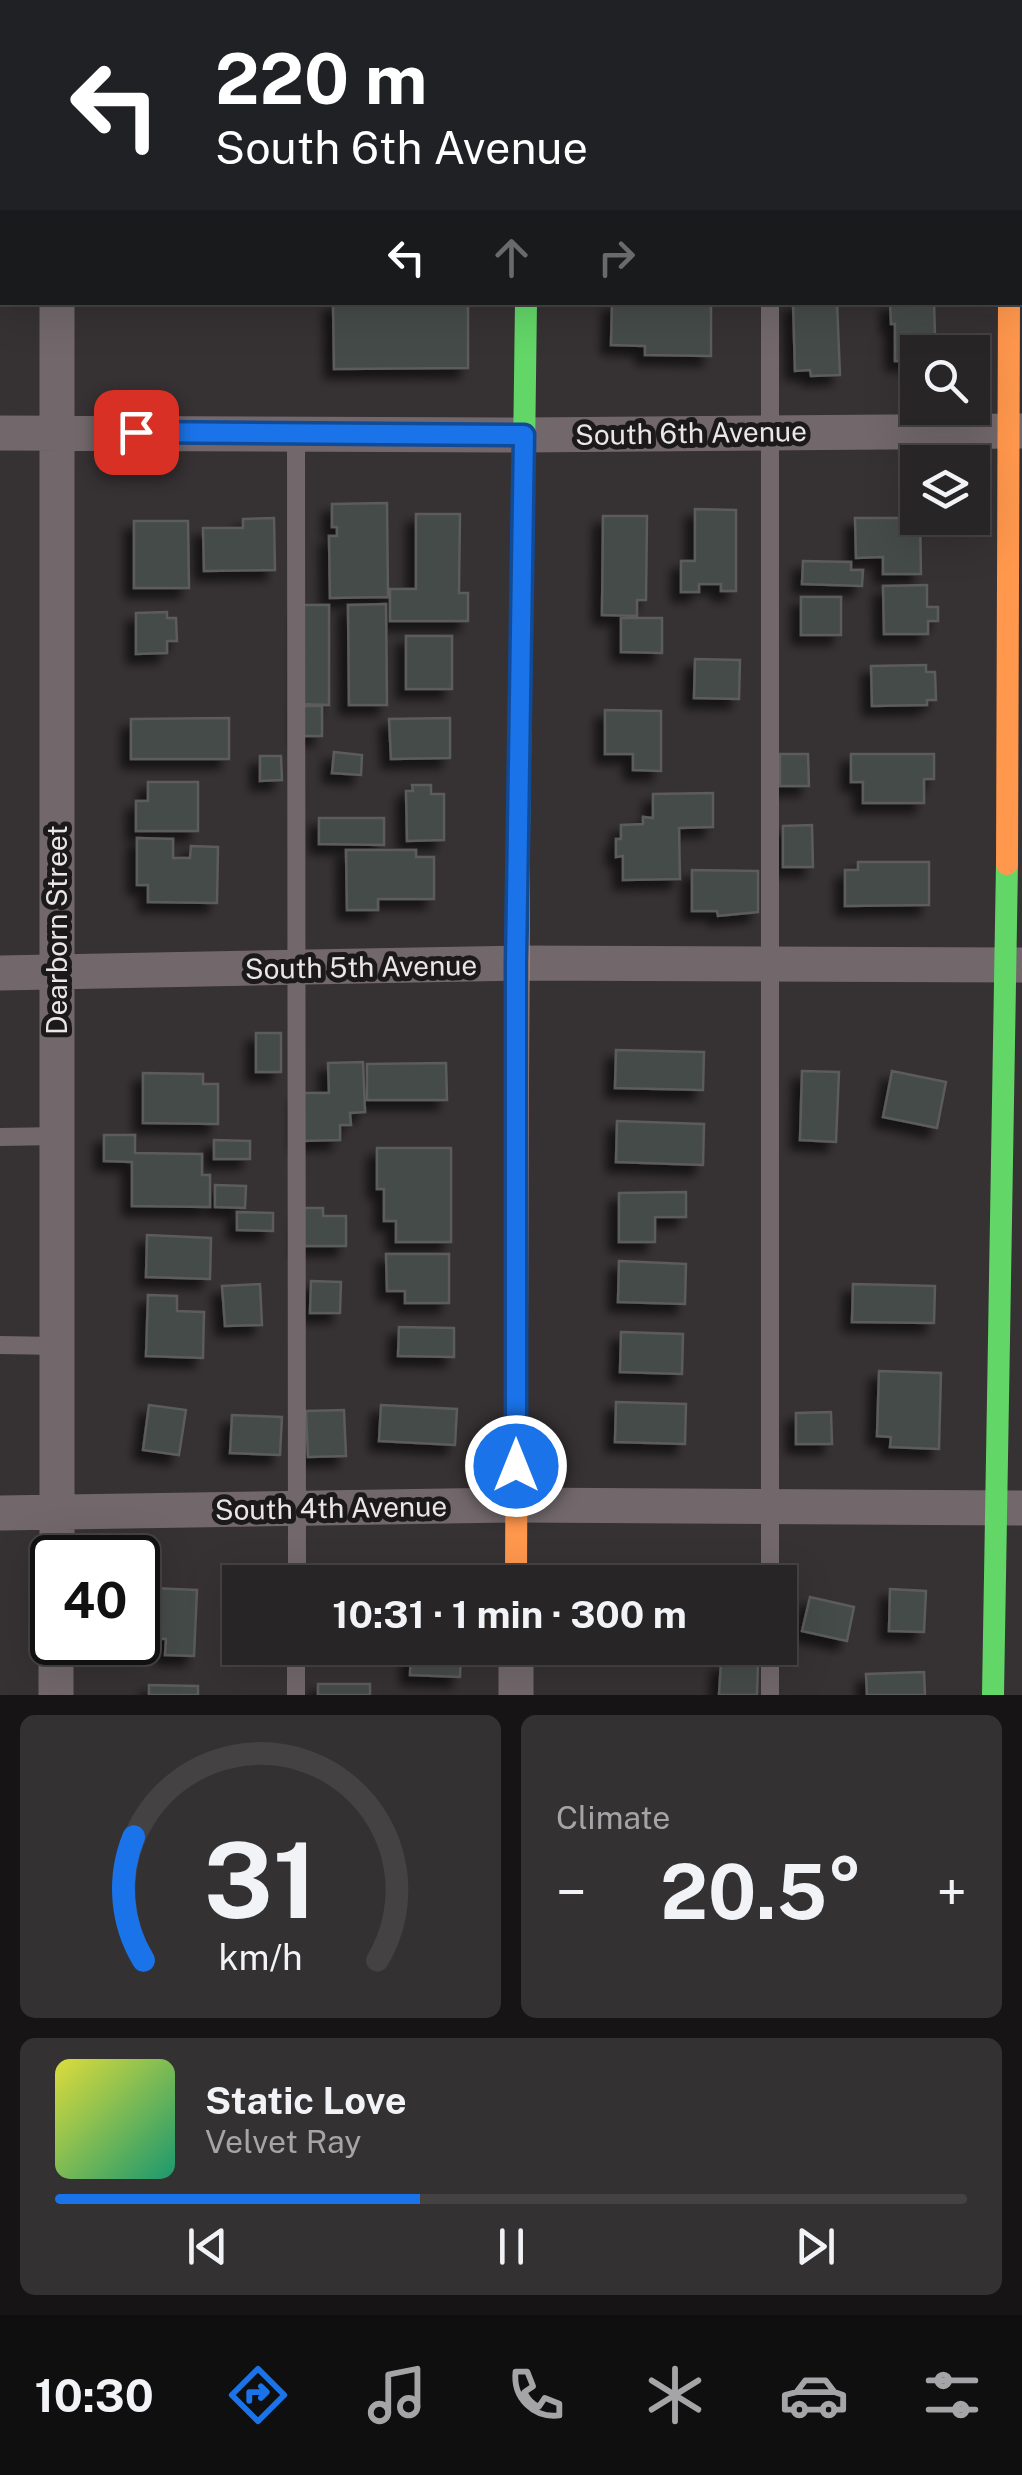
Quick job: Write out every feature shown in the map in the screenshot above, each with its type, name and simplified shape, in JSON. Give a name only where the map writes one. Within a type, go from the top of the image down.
[{"type":"street","name":"Dearborn Street","points":[[57,305],[57,1535]]},
{"type":"street","points":[[516,1565],[516,963],[526,305]]},
{"type":"street","points":[[994,1695],[1009,1508],[1015,965],[1014,431],[1009,305]]},
{"type":"street","name":"South 6th Avenue","points":[[0,433],[524,435],[1014,431]]},
{"type":"street","name":"South 5th Avenue","points":[[0,973],[516,963],[1015,965]]},
{"type":"street","name":"South 4th Avenue","points":[[0,1513],[516,1505],[1009,1508]]},
{"type":"street","points":[[56,1665],[56,1695]]},
{"type":"street","points":[[516,1665],[516,1695]]},
{"type":"lane","points":[[770,305],[770,1565]]},
{"type":"lane","points":[[296,433],[297,1565]]},
{"type":"lane","points":[[0,1137],[57,1136]]},
{"type":"lane","points":[[0,1345],[57,1346]]},
{"type":"lane","points":[[296,1665],[296,1695]]},
{"type":"lane","points":[[770,1665],[770,1695]]},
{"type":"building","points":[[333,305],[468,305],[468,368],[334,369]]},
{"type":"building","points":[[612,305],[711,305],[711,356],[645,355],[645,346],[611,345]]},
{"type":"building","points":[[793,305],[837,305],[840,375],[811,376],[810,370],[795,371]]},
{"type":"building","points":[[890,305],[934,305],[935,335],[900,335],[900,361],[895,361],[895,324],[891,324]]},
{"type":"building","points":[[387,503],[388,597],[330,598],[329,536],[337,536],[337,527],[332,527],[332,504]]},
{"type":"building","points":[[695,509],[736,510],[736,591],[721,591],[721,584],[699,584],[699,592],[681,592],[681,561],[695,561]]},
{"type":"building","points":[[416,514],[460,514],[459,593],[468,593],[468,621],[390,621],[390,589],[416,589]]},
{"type":"building","points":[[603,516],[647,516],[646,600],[637,600],[637,616],[602,615]]},
{"type":"building","points":[[274,518],[275,570],[204,571],[203,528],[243,528],[243,519]]},
{"type":"building","points":[[855,518],[900,518],[900,535],[920,535],[921,574],[883,574],[883,557],[856,558]]},
{"type":"building","points":[[134,521],[188,521],[189,588],[134,588]]},
{"type":"building","points":[[803,561],[851,562],[851,570],[863,570],[862,586],[802,584]]},
{"type":"building","points":[[927,585],[927,607],[938,607],[938,621],[928,621],[928,634],[884,634],[883,586]]},
{"type":"building","points":[[801,597],[841,597],[841,635],[801,635]]},
{"type":"building","points":[[386,604],[387,705],[349,705],[348,605]]},
{"type":"building","points":[[303,605],[329,605],[329,705],[302,704]]},
{"type":"building","points":[[167,612],[167,618],[176,618],[177,641],[167,641],[167,653],[136,654],[136,613]]},
{"type":"building","points":[[621,618],[662,618],[662,653],[621,652]]},
{"type":"building","points":[[406,636],[452,636],[452,689],[406,689]]},
{"type":"building","points":[[695,659],[740,660],[739,699],[694,698]]},
{"type":"building","points":[[926,665],[926,672],[935,672],[936,700],[927,700],[927,705],[872,706],[871,666]]},
{"type":"building","points":[[301,706],[322,706],[322,736],[302,736]]},
{"type":"building","points":[[605,710],[661,711],[661,771],[633,770],[633,754],[605,754]]},
{"type":"building","points":[[229,718],[229,759],[131,759],[131,719]]},
{"type":"building","points":[[450,718],[450,758],[391,759],[389,719]]},
{"type":"building","points":[[334,752],[362,755],[361,775],[332,773]]},
{"type":"building","points":[[780,754],[808,754],[809,786],[780,786]]},
{"type":"building","points":[[851,754],[934,754],[934,779],[924,779],[924,803],[863,803],[863,782],[851,782]]},
{"type":"building","points":[[260,756],[281,756],[282,780],[260,781]]},
{"type":"building","points":[[148,782],[198,782],[198,831],[136,831],[136,801],[148,801]]},
{"type":"building","points":[[412,785],[431,785],[431,794],[444,794],[444,840],[407,841],[406,791],[413,791]]},
{"type":"building","points":[[713,793],[713,827],[679,828],[680,879],[623,880],[623,856],[616,857],[616,839],[621,839],[621,825],[643,824],[643,817],[653,818],[653,794]]},
{"type":"building","points":[[319,818],[384,818],[384,845],[319,844]]},
{"type":"building","points":[[812,825],[813,867],[783,867],[783,826]]},
{"type":"building","points":[[137,838],[173,839],[173,858],[190,858],[191,846],[218,847],[217,903],[148,902],[148,885],[137,885]]},
{"type":"building","points":[[346,850],[416,850],[416,857],[434,857],[434,899],[378,899],[378,910],[347,910]]},
{"type":"building","points":[[858,862],[929,862],[929,905],[845,906],[845,870],[858,870]]},
{"type":"building","points":[[692,870],[758,871],[758,912],[718,916],[717,911],[692,911]]},
{"type":"building","points":[[256,1033],[281,1033],[281,1072],[256,1072]]},
{"type":"building","points":[[616,1050],[704,1052],[703,1090],[615,1088]]},
{"type":"building","points":[[363,1062],[365,1112],[350,1113],[351,1125],[340,1125],[340,1140],[301,1141],[300,1093],[329,1093],[328,1063]]},
{"type":"building","points":[[446,1063],[447,1100],[367,1100],[367,1064]]},
{"type":"building","points":[[802,1071],[839,1072],[836,1142],[800,1140]]},
{"type":"building","points":[[892,1071],[946,1082],[937,1128],[883,1117]]},
{"type":"building","points":[[143,1073],[203,1074],[203,1084],[218,1084],[218,1124],[143,1123]]},
{"type":"building","points":[[617,1121],[704,1124],[703,1165],[616,1162]]},
{"type":"building","points":[[104,1135],[135,1135],[135,1153],[202,1154],[202,1175],[210,1175],[210,1207],[132,1206],[132,1162],[104,1161]]},
{"type":"building","points":[[214,1140],[250,1141],[250,1159],[214,1159]]},
{"type":"building","points":[[377,1148],[451,1148],[451,1242],[396,1242],[396,1221],[384,1221],[384,1189],[377,1189]]},
{"type":"building","points":[[215,1185],[246,1186],[245,1208],[215,1207]]},
{"type":"building","points":[[686,1192],[686,1217],[655,1217],[655,1242],[619,1242],[619,1193]]},
{"type":"building","points":[[303,1208],[323,1208],[323,1216],[346,1216],[346,1246],[302,1246]]},
{"type":"building","points":[[237,1212],[273,1213],[273,1231],[237,1230]]},
{"type":"building","points":[[147,1235],[211,1238],[210,1279],[146,1277]]},
{"type":"building","points":[[386,1254],[449,1254],[449,1303],[405,1303],[405,1291],[387,1291]]},
{"type":"building","points":[[619,1261],[686,1264],[685,1304],[618,1302]]},
{"type":"building","points":[[311,1281],[341,1282],[340,1313],[310,1313]]},
{"type":"building","points":[[260,1284],[262,1325],[225,1326],[222,1286]]},
{"type":"building","points":[[853,1284],[935,1286],[934,1323],[852,1322]]},
{"type":"building","points":[[148,1295],[177,1296],[177,1311],[204,1312],[203,1358],[146,1356]]},
{"type":"building","points":[[399,1327],[454,1328],[454,1357],[398,1356]]},
{"type":"building","points":[[621,1332],[683,1334],[682,1374],[620,1372]]},
{"type":"building","points":[[879,1371],[941,1373],[939,1449],[890,1447],[891,1437],[877,1436]]},
{"type":"building","points":[[616,1402],[686,1404],[685,1444],[615,1442]]},
{"type":"building","points":[[149,1405],[186,1410],[179,1455],[143,1450]]},
{"type":"building","points":[[381,1405],[457,1409],[455,1445],[379,1441]]},
{"type":"building","points":[[344,1410],[346,1456],[308,1457],[306,1411]]},
{"type":"building","points":[[831,1412],[832,1444],[796,1444],[796,1413]]},
{"type":"building","points":[[232,1415],[282,1417],[280,1455],[230,1453]]},
{"type":"building","points":[[160,1588],[197,1590],[194,1656],[165,1655],[166,1639],[160,1639]]},
{"type":"building","points":[[890,1589],[926,1591],[924,1632],[889,1631]]},
{"type":"building","points":[[810,1597],[854,1607],[847,1641],[802,1631]]},
{"type":"building","points":[[410,1665],[460,1665],[460,1677],[410,1675]]},
{"type":"building","points":[[721,1665],[758,1665],[757,1695],[719,1695]]},
{"type":"building","points":[[924,1672],[925,1695],[867,1695],[866,1674]]},
{"type":"building","points":[[318,1684],[370,1684],[370,1695],[318,1695]]},
{"type":"building","points":[[149,1685],[198,1686],[198,1695],[149,1695]]},
{"type":"traffic: fast","points":[[519,835],[526,305]]},
{"type":"traffic: fast","points":[[993,1695],[1007,864]]},
{"type":"traffic: slow","points":[[1007,864],[1009,305]]},
{"type":"traffic: slow","points":[[516,1565],[519,835]]},
{"type":"route","points":[[136,432],[524,435],[516,963],[516,1466]]}]
